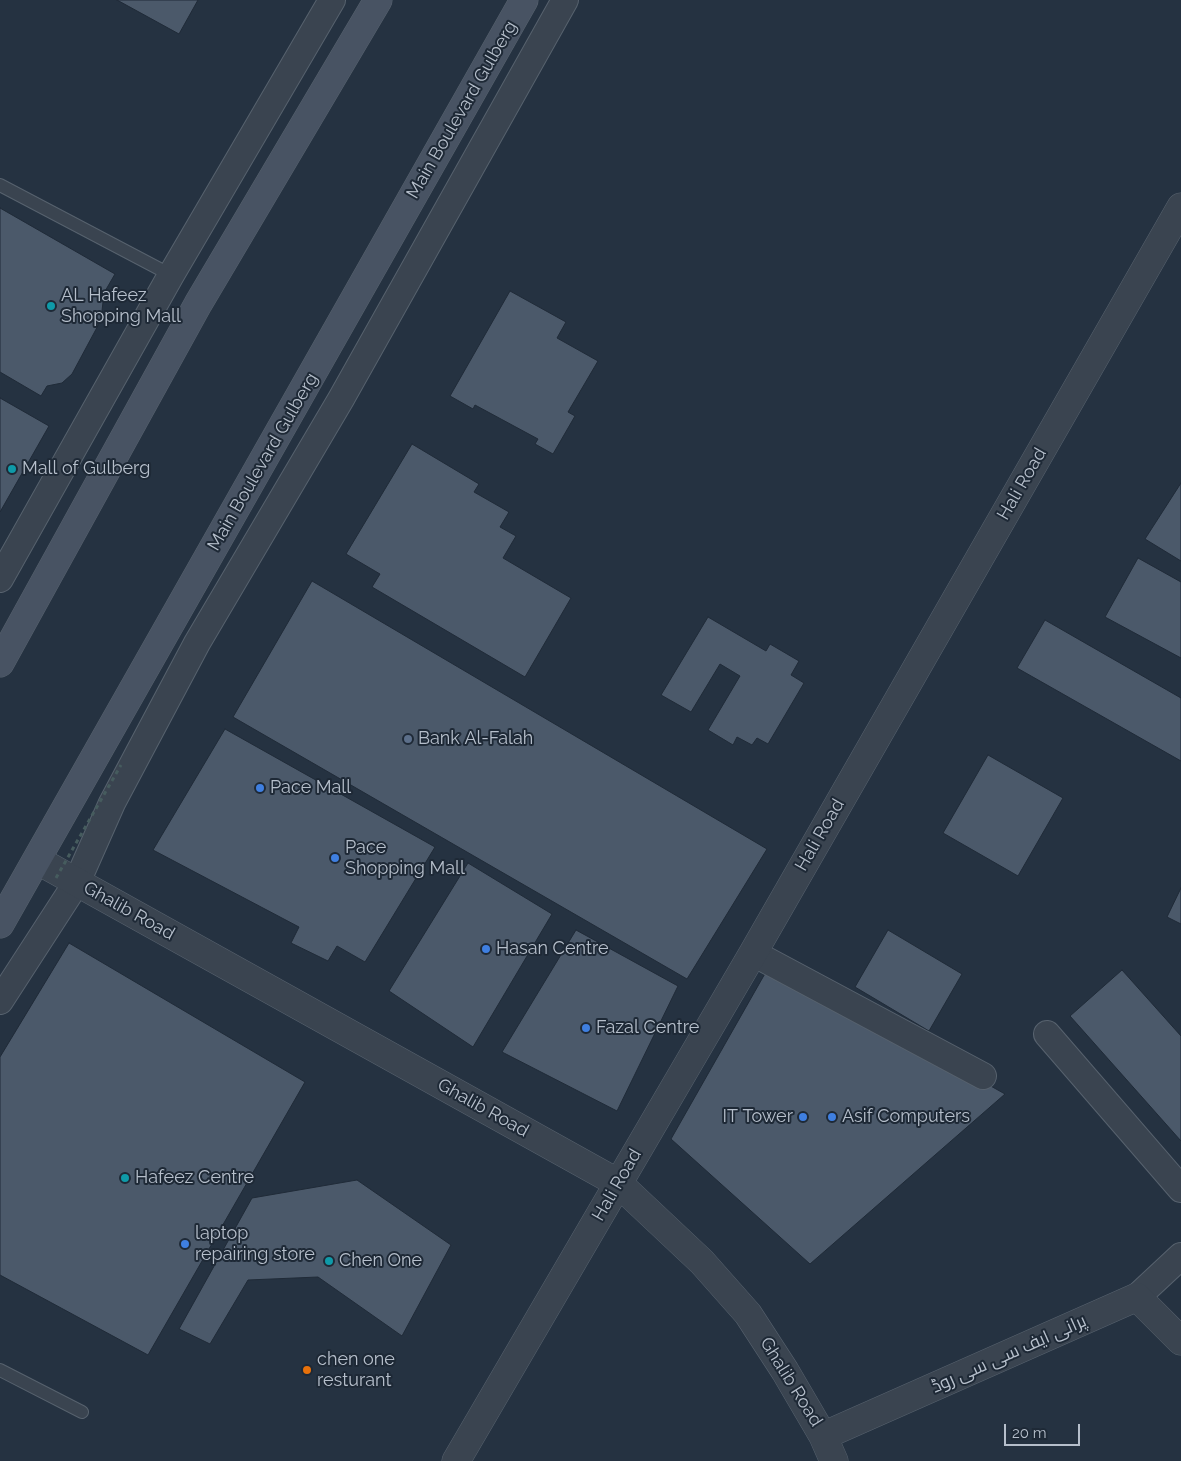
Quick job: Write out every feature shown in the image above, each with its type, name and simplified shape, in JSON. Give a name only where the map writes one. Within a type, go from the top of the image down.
[{"type":"main road","points":[[0,663],[198,304],[378,0]]},
{"type":"main road","name":"Main Boulevard Gulberg","points":[[0,924],[57,873],[524,0]]},
{"type":"street","points":[[0,579],[171,275],[332,0]]},
{"type":"street","points":[[0,1001],[57,873],[112,803],[197,643],[341,399],[565,0]]},
{"type":"street","name":"Hali Road","points":[[456,1461],[752,953],[1181,207]]},
{"type":"street","name":"Ghalib Road","points":[[57,873],[618,1183],[702,1262],[748,1314],[823,1436],[834,1461]]},
{"type":"street","points":[[752,953],[983,1076]]},
{"type":"street","points":[[1047,1034],[1181,1189]]},
{"type":"street","points":[[1181,1256],[1137,1297],[1181,1341]]},
{"type":"street","name":"پرانی ایف سی سی روڈ","points":[[823,1436],[1137,1297]]},
{"type":"lane","points":[[0,185],[171,275]]},
{"type":"lane","points":[[0,1370],[82,1412]]},
{"type":"path","points":[[57,873],[121,765]]},
{"type":"building","points":[[117,0],[198,0],[179,34]]},
{"type":"building","name":"AL Hafeez Shopping Mall","points":[[0,208],[115,274],[104,293],[101,320],[72,374],[62,383],[47,386],[41,396],[0,372]]},
{"type":"building","points":[[510,291],[566,322],[557,338],[598,361],[568,412],[575,416],[553,454],[535,444],[538,439],[475,405],[473,409],[450,396]]},
{"type":"building","name":"Mall of Gulberg","points":[[0,398],[49,426],[0,512]]},
{"type":"building","points":[[412,444],[479,484],[474,492],[509,512],[500,527],[516,536],[503,558],[571,598],[525,677],[372,587],[380,574],[346,554]]},
{"type":"building","points":[[1181,483],[1181,561],[1145,539]]},
{"type":"building","points":[[1138,558],[1181,582],[1181,658],[1105,617]]},
{"type":"building","points":[[312,581],[767,849],[687,979],[233,717]]},
{"type":"building","points":[[708,617],[766,651],[770,644],[799,661],[791,675],[804,683],[768,744],[757,738],[752,745],[737,737],[733,745],[708,730],[740,676],[720,664],[691,712],[661,695]]},
{"type":"building","points":[[1045,620],[1181,698],[1181,761],[1017,668]]},
{"type":"building","name":"Pace Mall","points":[[225,729],[435,847],[365,962],[337,946],[328,961],[291,943],[299,927],[153,850]]},
{"type":"building","points":[[988,755],[1063,798],[1018,876],[943,833]]},
{"type":"building","points":[[468,863],[552,914],[473,1047],[389,991]]},
{"type":"building","points":[[1181,888],[1181,924],[1167,917]]},
{"type":"building","points":[[576,930],[678,986],[617,1111],[502,1052]]},
{"type":"building","points":[[888,930],[962,974],[929,1031],[855,987]]},
{"type":"building","name":"Hafeez Centre","points":[[69,943],[305,1082],[148,1355],[0,1275],[0,1057]]},
{"type":"building","name":"Asif Computers","points":[[771,963],[1005,1094],[810,1264],[671,1139]]},
{"type":"building","points":[[1122,970],[1181,1036],[1181,1141],[1070,1016]]},
{"type":"building","name":"Chen One","points":[[357,1180],[451,1245],[402,1336],[318,1277],[248,1280],[210,1344],[179,1329],[252,1198]]},
{"type":"place","name":"AL Hafeez Shopping Mall","points":[[51,306]]},
{"type":"place","name":"Mall of Gulberg","points":[[12,469]]},
{"type":"place","name":"Bank Al-Falah","points":[[408,739]]},
{"type":"place","name":"Pace Mall","points":[[260,788]]},
{"type":"place","name":"Pace Shopping Mall","points":[[335,858]]},
{"type":"place","name":"Hasan Centre","points":[[486,949]]},
{"type":"place","name":"Fazal Centre","points":[[586,1028]]},
{"type":"place","name":"IT Tower","points":[[803,1117]]},
{"type":"place","name":"Asif Computers","points":[[832,1117]]},
{"type":"place","name":"Hafeez Centre","points":[[125,1178]]},
{"type":"place","name":"laptop repairing store","points":[[185,1244]]},
{"type":"place","name":"Chen One","points":[[329,1261]]},
{"type":"place","name":"chen one resturant","points":[[307,1370]]}]
